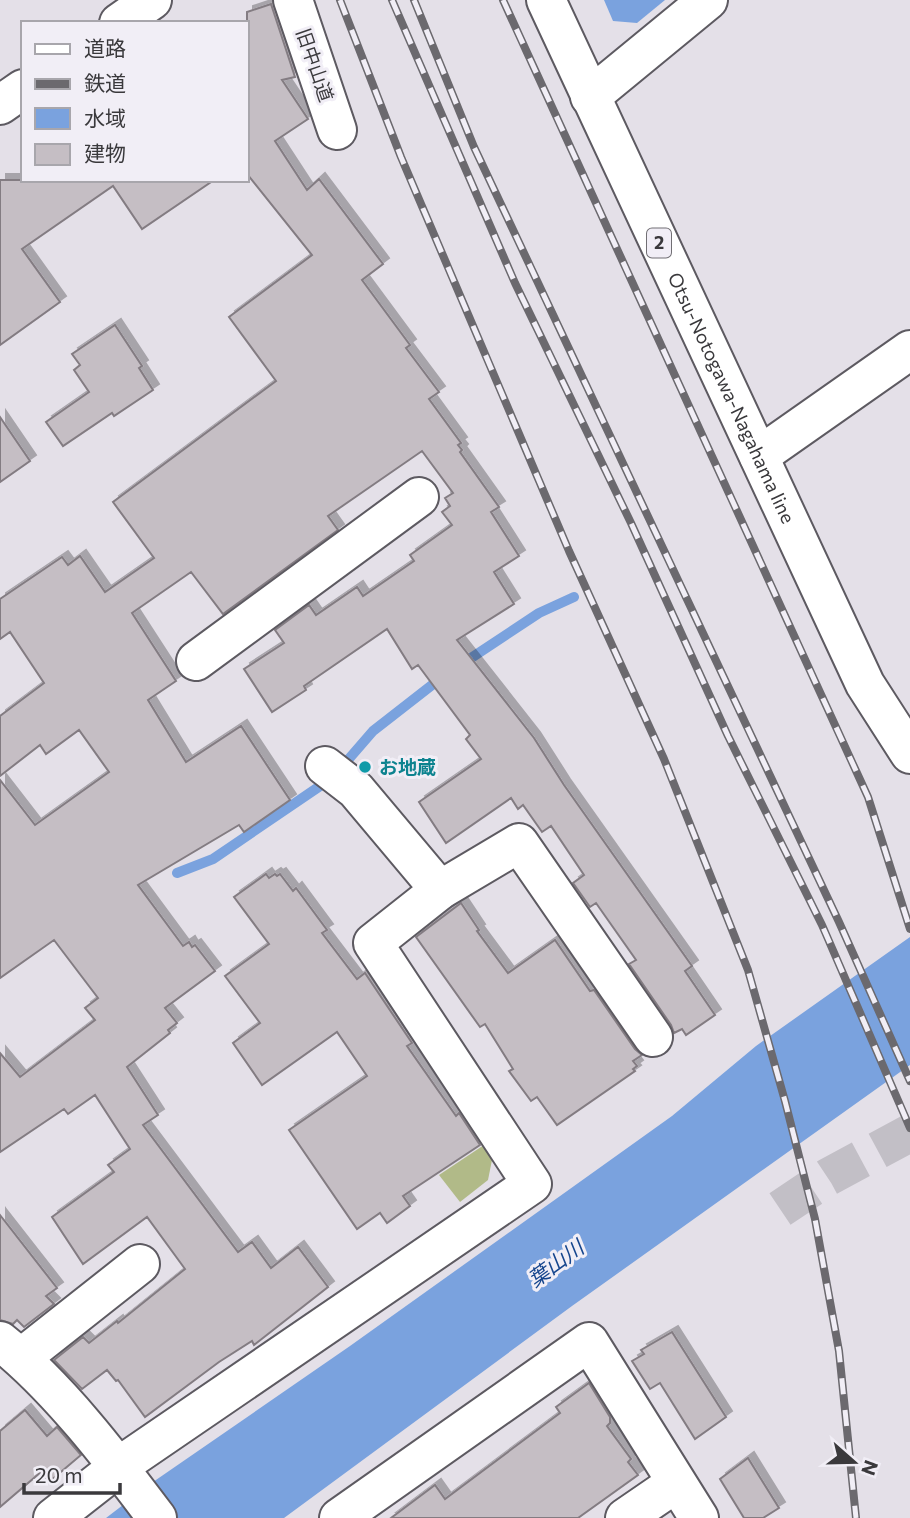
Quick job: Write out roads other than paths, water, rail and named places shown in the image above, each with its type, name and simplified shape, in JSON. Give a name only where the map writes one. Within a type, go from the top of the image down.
[{"type":"street","points":[[122,21],[152,0]]},
{"type":"street","name":"旧中山道","points":[[293,0],[337,130]]},
{"type":"street","name":"Otsu-Notogawa-Nagahama line","points":[[546,0],[865,684],[910,754]]},
{"type":"street","points":[[590,97],[708,0]]},
{"type":"street","points":[[0,104],[21,90]]},
{"type":"street","points":[[759,456],[910,350]]},
{"type":"street","points":[[196,662],[419,497]]},
{"type":"street","points":[[325,766],[356,790],[440,890]]},
{"type":"street","points":[[53,1518],[123,1473],[532,1184],[373,943],[440,890],[519,843],[653,1037]]},
{"type":"street","points":[[139,1264],[11,1349],[123,1473],[157,1518]]},
{"type":"street","points":[[340,1518],[589,1342],[699,1518]]},
{"type":"street","points":[[625,1518],[676,1483]]},
{"type":"water","points":[[604,0],[665,0],[637,23],[613,21]]},
{"type":"water","name":"葉山川","points":[[910,937],[910,1065],[572,1306],[284,1518],[106,1518],[153,1482],[350,1346],[672,1116],[756,1046]]},
{"type":"waterway","points":[[462,664],[539,613],[574,597]]},
{"type":"waterway","points":[[347,761],[373,731],[441,678]]},
{"type":"waterway","points":[[177,873],[213,859],[323,784]]},
{"type":"tunnel","points":[[780,1209],[828,1177],[910,1133]]},
{"type":"railway","points":[[340,0],[401,157],[569,551],[664,759],[748,970],[815,1219],[839,1351],[856,1518]]},
{"type":"railway","points":[[392,0],[515,283],[631,523],[728,736],[822,925],[910,1128]]},
{"type":"railway","points":[[414,0],[474,147],[839,922],[910,1081]]},
{"type":"railway","points":[[503,0],[868,797],[910,929]]},
{"type":"place","name":"お地蔵","points":[[365,767]]}]
